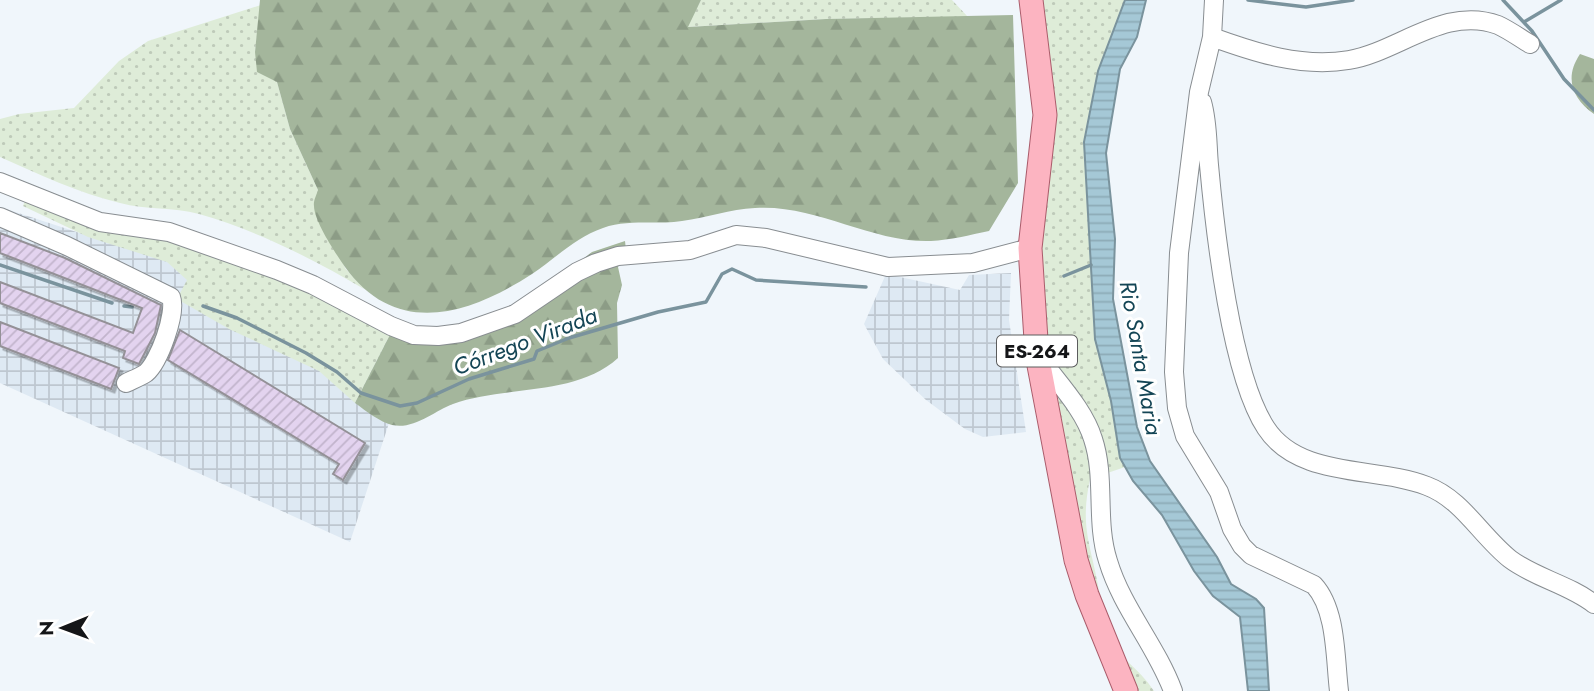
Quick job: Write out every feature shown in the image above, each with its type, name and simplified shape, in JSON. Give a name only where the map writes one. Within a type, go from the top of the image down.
[{"type":"main road","name":"ES-264","points":[[1031,0],[1045,115],[1031,248],[1037,355],[1076,561],[1126,691]]},
{"type":"street","points":[[1214,0],[1212,37],[1199,92],[1179,253],[1174,372],[1177,408],[1185,436],[1219,492],[1232,529],[1242,547],[1251,555],[1314,586],[1320,593],[1333,639],[1339,691]]},
{"type":"street","points":[[1212,37],[1269,56],[1330,62],[1371,54],[1444,24],[1468,21],[1500,26],[1530,44]]},
{"type":"street","points":[[1199,92],[1207,120],[1209,164],[1230,315],[1246,381],[1266,429],[1279,444],[1315,463],[1391,475],[1439,491],[1460,507],[1511,559],[1594,604]]},
{"type":"street","points":[[0,183],[100,222],[169,232],[277,270],[313,285],[391,327],[426,336],[461,333],[515,314],[577,272],[596,263],[618,257],[690,250],[736,236],[766,238],[888,267],[973,262],[1031,248]]},
{"type":"street","points":[[0,217],[67,246],[171,297],[174,310],[153,364],[146,372],[126,383]]},
{"type":"street","points":[[1037,355],[1083,419],[1093,438],[1098,466],[1100,527],[1108,562],[1128,608],[1165,670],[1173,691]]},
{"type":"shaded area","points":[[0,207],[92,237],[149,244],[413,350],[350,542],[0,383]]},
{"type":"shaded area","points":[[1011,273],[1009,320],[1026,432],[983,437],[965,429],[926,400],[883,359],[864,324],[886,274],[960,290],[969,275]]},
{"type":"green space","points":[[260,0],[701,0],[688,27],[826,19],[1013,15],[1018,183],[989,231],[931,241],[887,236],[822,217],[778,208],[746,209],[682,221],[613,225],[584,237],[532,274],[484,300],[435,312],[411,311],[387,304],[365,290],[345,267],[321,228],[314,206],[318,190],[290,129],[277,82],[257,72],[255,52]]},
{"type":"green space","points":[[701,0],[952,0],[968,17],[826,19],[687,27]]},
{"type":"green space","points":[[1025,0],[1125,0],[1098,71],[1084,142],[1095,339],[1111,401],[1120,458],[1125,467],[1090,479],[1086,522],[1098,585],[1098,625],[1154,691],[1127,691],[1088,609],[1063,502],[1037,349],[1032,273],[1040,108],[1035,50]]},
{"type":"green space","points":[[261,5],[255,52],[277,82],[290,129],[318,190],[345,268],[364,289],[304,256],[242,228],[199,214],[104,199],[0,157],[0,119],[19,114],[74,108],[119,61],[148,41]]},
{"type":"green space","points":[[1580,54],[1594,59],[1594,114],[1580,101],[1573,87],[1572,71]]},
{"type":"green space","points":[[29,189],[79,209],[194,231],[225,242],[395,325],[355,403],[319,371],[229,329],[177,299],[187,280],[167,262],[88,237],[23,206]]},
{"type":"green space","points":[[625,241],[626,250],[618,267],[622,285],[617,303],[618,358],[601,370],[560,385],[473,398],[453,404],[408,425],[387,424],[355,403],[395,325],[446,331],[500,312],[558,278],[592,252]]},
{"type":"water","points":[[1125,0],[1146,0],[1137,37],[1120,69],[1106,153],[1115,239],[1113,299],[1137,427],[1150,461],[1217,557],[1231,584],[1256,599],[1264,608],[1269,691],[1248,691],[1240,617],[1213,596],[1194,571],[1162,515],[1133,481],[1120,458],[1111,401],[1095,339],[1084,142],[1098,71]]},
{"type":"building","points":[[0,233],[65,258],[161,305],[155,333],[139,364],[123,358],[125,351],[0,303],[0,282],[133,333],[142,308],[0,253]]},
{"type":"building","points":[[0,322],[119,368],[111,389],[0,346]]},
{"type":"building","points":[[180,330],[365,443],[343,480],[333,474],[339,464],[168,360]]},
{"type":"waterway","points":[[1248,0],[1306,7],[1353,0]]},
{"type":"waterway","points":[[1503,0],[1532,31],[1564,79],[1594,110]]},
{"type":"waterway","points":[[1524,22],[1561,0]]},
{"type":"waterway","name":"Córrego Virada","points":[[0,265],[112,303]]},
{"type":"waterway","name":"Córrego Virada","points":[[1064,276],[1091,265]]},
{"type":"waterway","name":"Córrego Virada","points":[[203,306],[237,318],[306,353],[337,372],[361,393],[400,406],[417,403],[469,379],[534,359],[537,351],[569,338],[658,312],[706,302],[722,274],[732,269],[756,280],[866,287]]},
{"type":"waterway","name":"Córrego Virada","points":[[124,306],[132,307]]},
{"type":"water label","name":"Rio Santa Maria","points":[[1141,358]]}]
